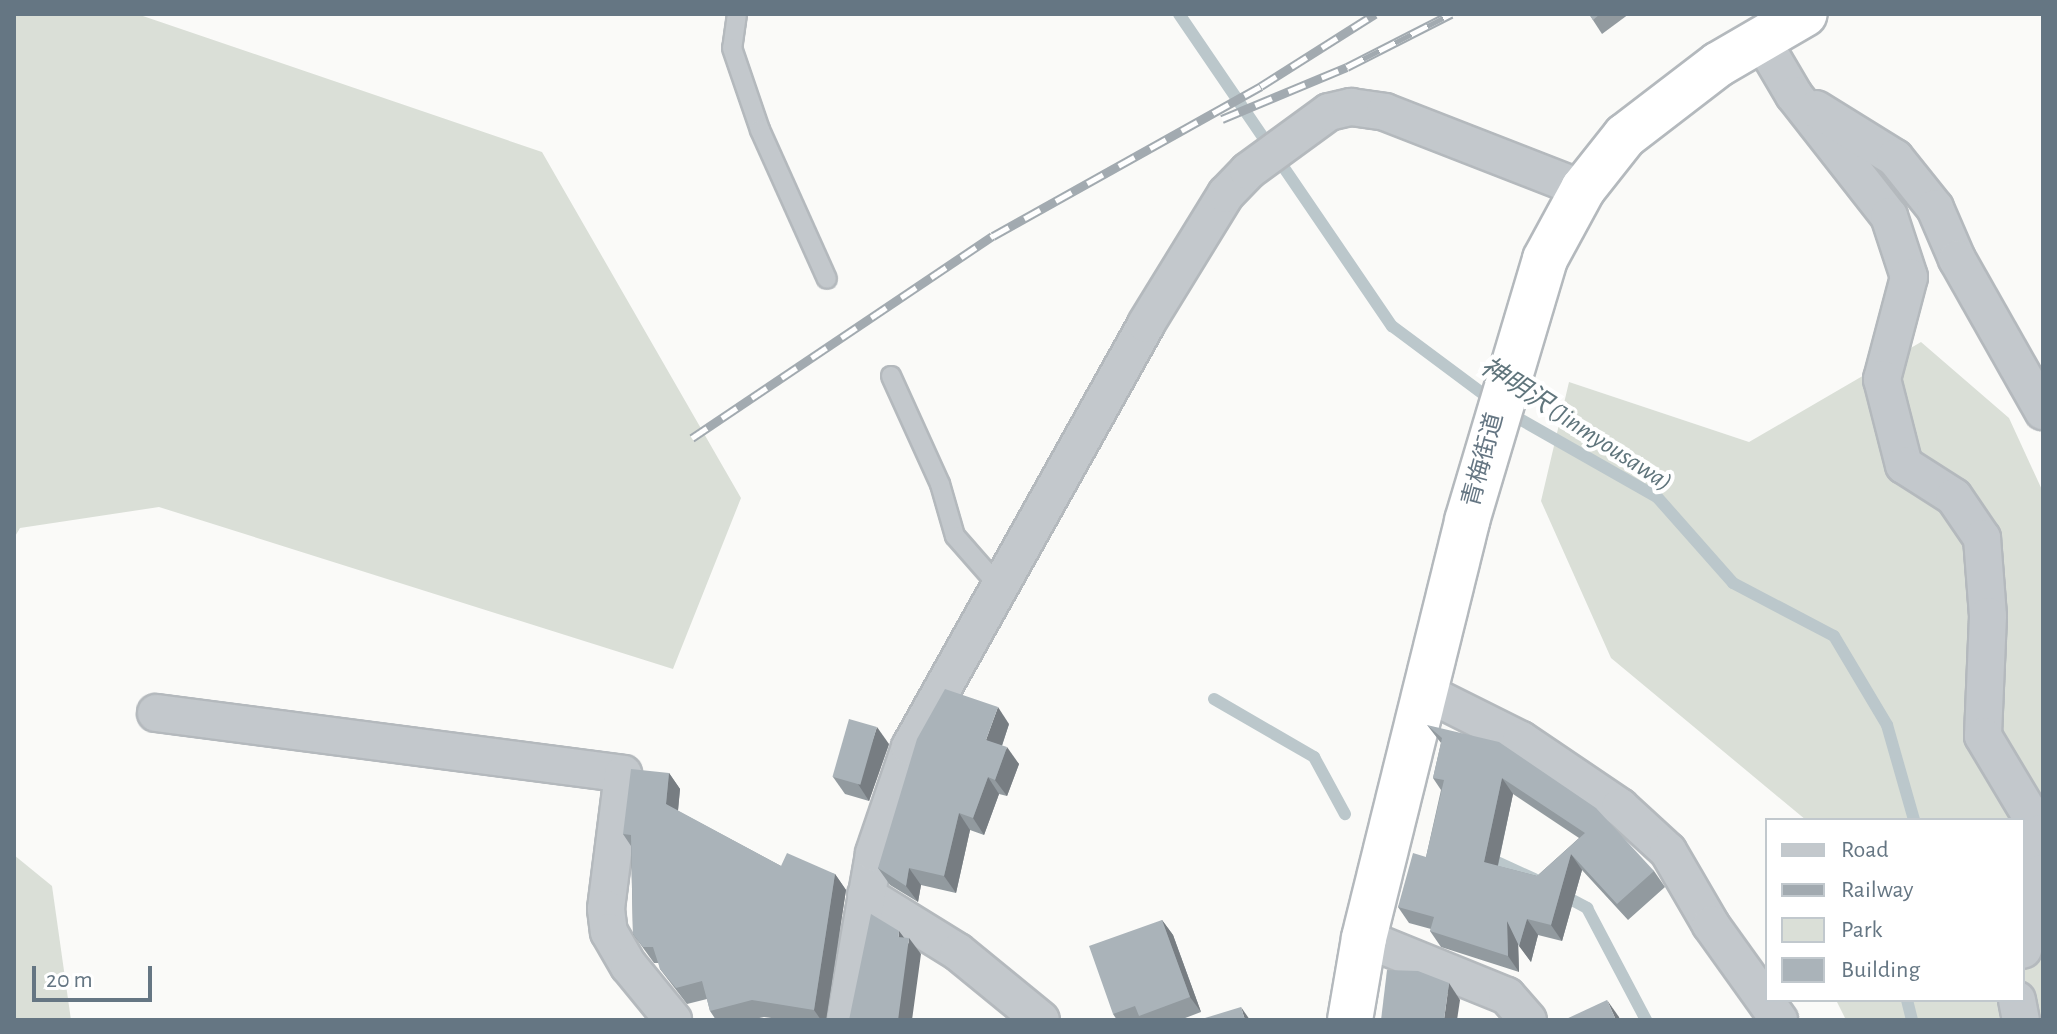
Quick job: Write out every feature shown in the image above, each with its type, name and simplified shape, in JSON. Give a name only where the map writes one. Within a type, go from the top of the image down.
[{"type":"highway","name":"青梅街道","points":[[1350,1020],[1364,938],[1467,521],[1515,345],[1545,259],[1583,189],[1625,136],[1678,93],[1805,14]]},
{"type":"street","points":[[1761,39],[1794,95],[1889,216],[1909,277],[1882,379],[1904,465],[1954,497],[1982,538],[1988,616],[1983,736],[2041,833],[2042,873],[2025,942]]},
{"type":"street","points":[[1794,95],[1895,158],[1935,208],[1957,259],[2043,411]]},
{"type":"street","points":[[845,1020],[874,853],[910,747],[997,584],[1146,324],[1226,194],[1248,171],[1321,121],[1329,112],[1351,107],[1385,112],[1583,189]]},
{"type":"street","points":[[1425,692],[1521,740],[1620,807],[1668,851],[1711,925],[1765,1000]]},
{"type":"street","points":[[156,713],[623,774],[606,909],[609,932],[629,966],[673,1020]]},
{"type":"street","points":[[866,895],[958,952],[1041,1020]]},
{"type":"street","points":[[1364,938],[1507,996],[1528,1020]]},
{"type":"street","points":[[1766,1002],[1779,1020]]},
{"type":"lane","points":[[737,14],[732,48],[736,62],[760,130],[827,279]]},
{"type":"lane","points":[[891,376],[940,484],[955,536],[997,584]]},
{"type":"green space","points":[[14,14],[137,14],[542,152],[741,498],[673,669],[159,507],[20,528],[14,538]]},
{"type":"green space","points":[[1921,342],[2009,418],[2043,492],[2043,1020],[1846,1020],[1837,1002],[2025,1002],[2025,818],[1804,818],[1611,658],[1541,501],[1569,382],[1749,442]]},
{"type":"green space","points":[[14,855],[52,886],[71,1020],[14,1020]]},
{"type":"building","points":[[945,689],[998,707],[986,740],[1007,747],[995,780],[988,777],[973,818],[959,813],[944,876],[909,868],[906,886],[878,868],[917,739]]},
{"type":"building","points":[[849,719],[877,727],[860,785],[832,777]]},
{"type":"building","points":[[1427,725],[1499,742],[1596,808],[1654,871],[1617,904],[1571,854],[1551,925],[1527,919],[1519,946],[1507,921],[1508,956],[1430,931],[1434,917],[1398,907],[1413,853],[1426,857],[1444,780],[1433,778],[1442,738]],"holes":[[[1502,778],[1585,833],[1537,876],[1484,862]]]},
{"type":"building","points":[[631,769],[669,773],[666,804],[781,866],[787,853],[835,874],[814,1010],[752,1000],[710,1011],[702,981],[676,988],[660,969],[653,947],[643,947],[633,934],[631,835],[623,834]]},
{"type":"building","points":[[871,914],[899,931],[898,937],[909,938],[898,1020],[849,1020]]},
{"type":"building","points":[[1162,920],[1190,997],[1139,1016],[1135,1006],[1113,1014],[1089,946]]},
{"type":"building","points":[[1387,970],[1418,971],[1449,983],[1444,1020],[1381,1020]]},
{"type":"building","points":[[1607,1000],[1616,1020],[1564,1020]]},
{"type":"building","points":[[1241,1007],[1245,1020],[1205,1020],[1205,1018]]},
{"type":"waterway","name":"神明沢 (Jinmyousawa)","points":[[1179,14],[1392,326],[1494,402]]},
{"type":"waterway","name":"神明沢 (Jinmyousawa)","points":[[1509,413],[1657,497],[1733,583],[1834,636],[1887,725],[1913,818]]},
{"type":"waterway","points":[[1214,699],[1314,757],[1345,814]]},
{"type":"waterway","points":[[1486,857],[1534,879]]},
{"type":"waterway","points":[[1561,894],[1587,908],[1646,1020]]},
{"type":"waterway","name":"神明沢 (Jinmyousawa)","points":[[1908,1002],[1912,1020]]},
{"type":"railway","points":[[692,438],[993,236],[1261,86],[1375,14]]},
{"type":"railway","points":[[1222,119],[1347,67],[1451,14]]}]
